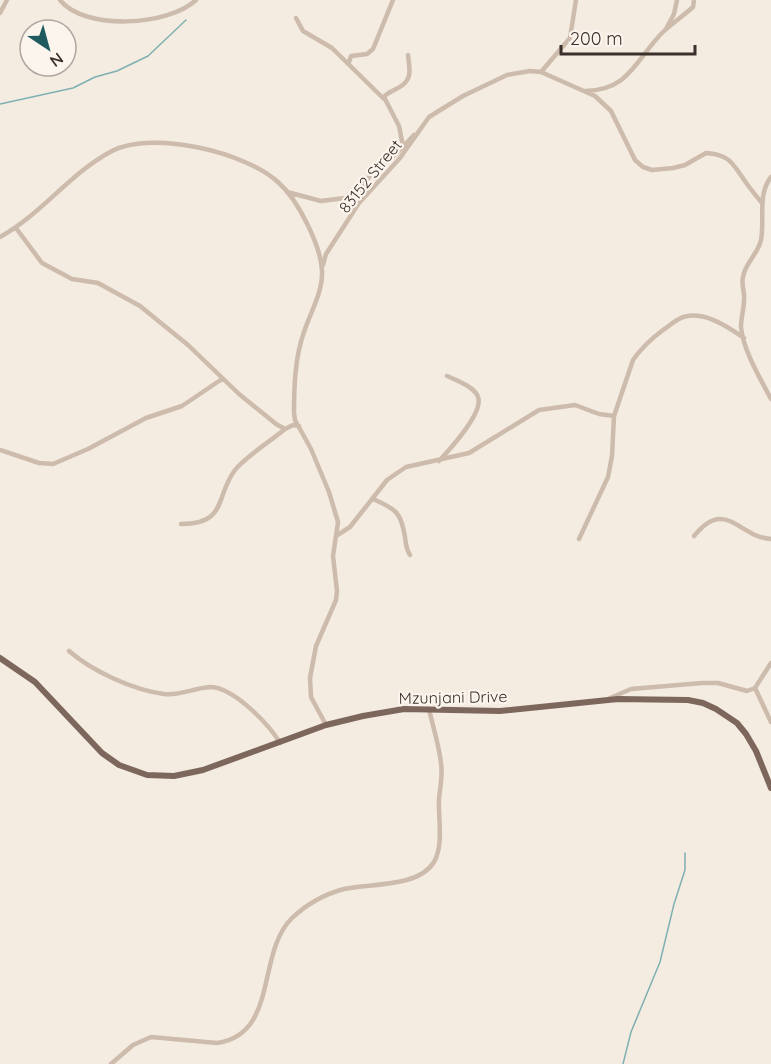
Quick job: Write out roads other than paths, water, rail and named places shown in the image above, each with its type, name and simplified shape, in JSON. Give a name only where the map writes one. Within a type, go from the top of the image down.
[{"type":"main road","name":"Mzunjani Drive","points":[[0,658],[34,682],[102,753],[119,765],[160,777],[203,770],[326,725],[404,709],[500,711],[606,700],[688,700],[716,709],[737,723],[756,751],[771,788]]},
{"type":"street","points":[[0,13],[7,0]]},
{"type":"street","points":[[60,0],[66,7],[80,14],[120,22],[177,12],[196,0]]},
{"type":"street","points":[[350,64],[351,56],[367,54],[373,49],[393,0]]},
{"type":"street","points":[[541,72],[570,38],[576,0]]},
{"type":"street","points":[[664,32],[674,14],[677,0]]},
{"type":"street","points":[[582,91],[599,89],[623,80],[664,32],[693,7],[694,0]]},
{"type":"street","points":[[296,18],[303,31],[332,48],[384,99],[399,126],[403,146]]},
{"type":"street","points":[[384,99],[386,94],[404,85],[409,79],[411,74],[408,55]]},
{"type":"street","name":"83152 Street","points":[[322,267],[326,254],[359,203],[400,158],[435,112],[484,85],[518,72],[541,72],[564,80],[595,96],[610,111],[634,160],[643,167],[652,170],[673,168],[685,165],[706,153],[726,158],[736,166],[762,203]]},
{"type":"street","name":"83152 Street","points":[[287,192],[321,201],[345,198],[358,191],[374,171],[396,154],[419,131]]},
{"type":"street","points":[[0,237],[35,214],[86,168],[112,151],[134,144],[175,143],[199,147],[267,173],[287,192],[312,235],[322,267],[320,286],[299,349],[294,405],[296,420],[334,507],[338,522],[333,556],[336,600],[316,646],[310,678],[311,697],[326,725]]},
{"type":"street","points":[[771,177],[766,185],[762,203],[761,241],[742,280],[744,300],[741,314],[741,330],[754,366],[771,399]]},
{"type":"street","points":[[16,228],[42,263],[72,279],[98,283],[140,306],[188,345],[222,379],[269,419],[285,429]]},
{"type":"street","points":[[579,539],[608,477],[612,456],[614,416],[633,360],[638,352],[649,340],[679,319],[687,317],[705,318],[744,338]]},
{"type":"street","points":[[439,461],[458,441],[476,411],[479,400],[473,390],[447,376]]},
{"type":"street","points":[[0,450],[39,464],[53,464],[146,418],[183,406],[222,379]]},
{"type":"street","points":[[336,536],[350,527],[374,499],[382,485],[400,470],[417,463],[439,461],[469,453],[539,410],[575,405],[614,416]]},
{"type":"street","points":[[182,524],[199,523],[209,518],[219,506],[234,471],[285,429],[292,425],[299,426]]},
{"type":"street","points":[[374,499],[392,508],[399,515],[406,549],[410,555]]},
{"type":"street","points":[[694,536],[701,528],[718,519],[735,522],[754,534],[771,539]]},
{"type":"street","points":[[69,651],[89,666],[151,692],[176,694],[209,687],[224,690],[267,724],[280,743]]},
{"type":"street","points":[[606,700],[626,690],[671,685],[718,683],[743,691],[755,688],[771,663]]},
{"type":"street","points":[[755,688],[771,722]]},
{"type":"street","points":[[111,1064],[133,1045],[151,1037],[217,1043],[228,1042],[241,1035],[256,1013],[264,992],[271,959],[281,933],[291,919],[308,905],[327,894],[364,885],[414,878],[429,868],[434,862],[438,849],[442,766],[429,709]]},
{"type":"waterway","points":[[0,104],[73,88],[95,77],[117,71],[148,56],[186,20]]},
{"type":"waterway","points":[[623,1064],[631,1032],[660,962],[685,870],[685,853]]}]
